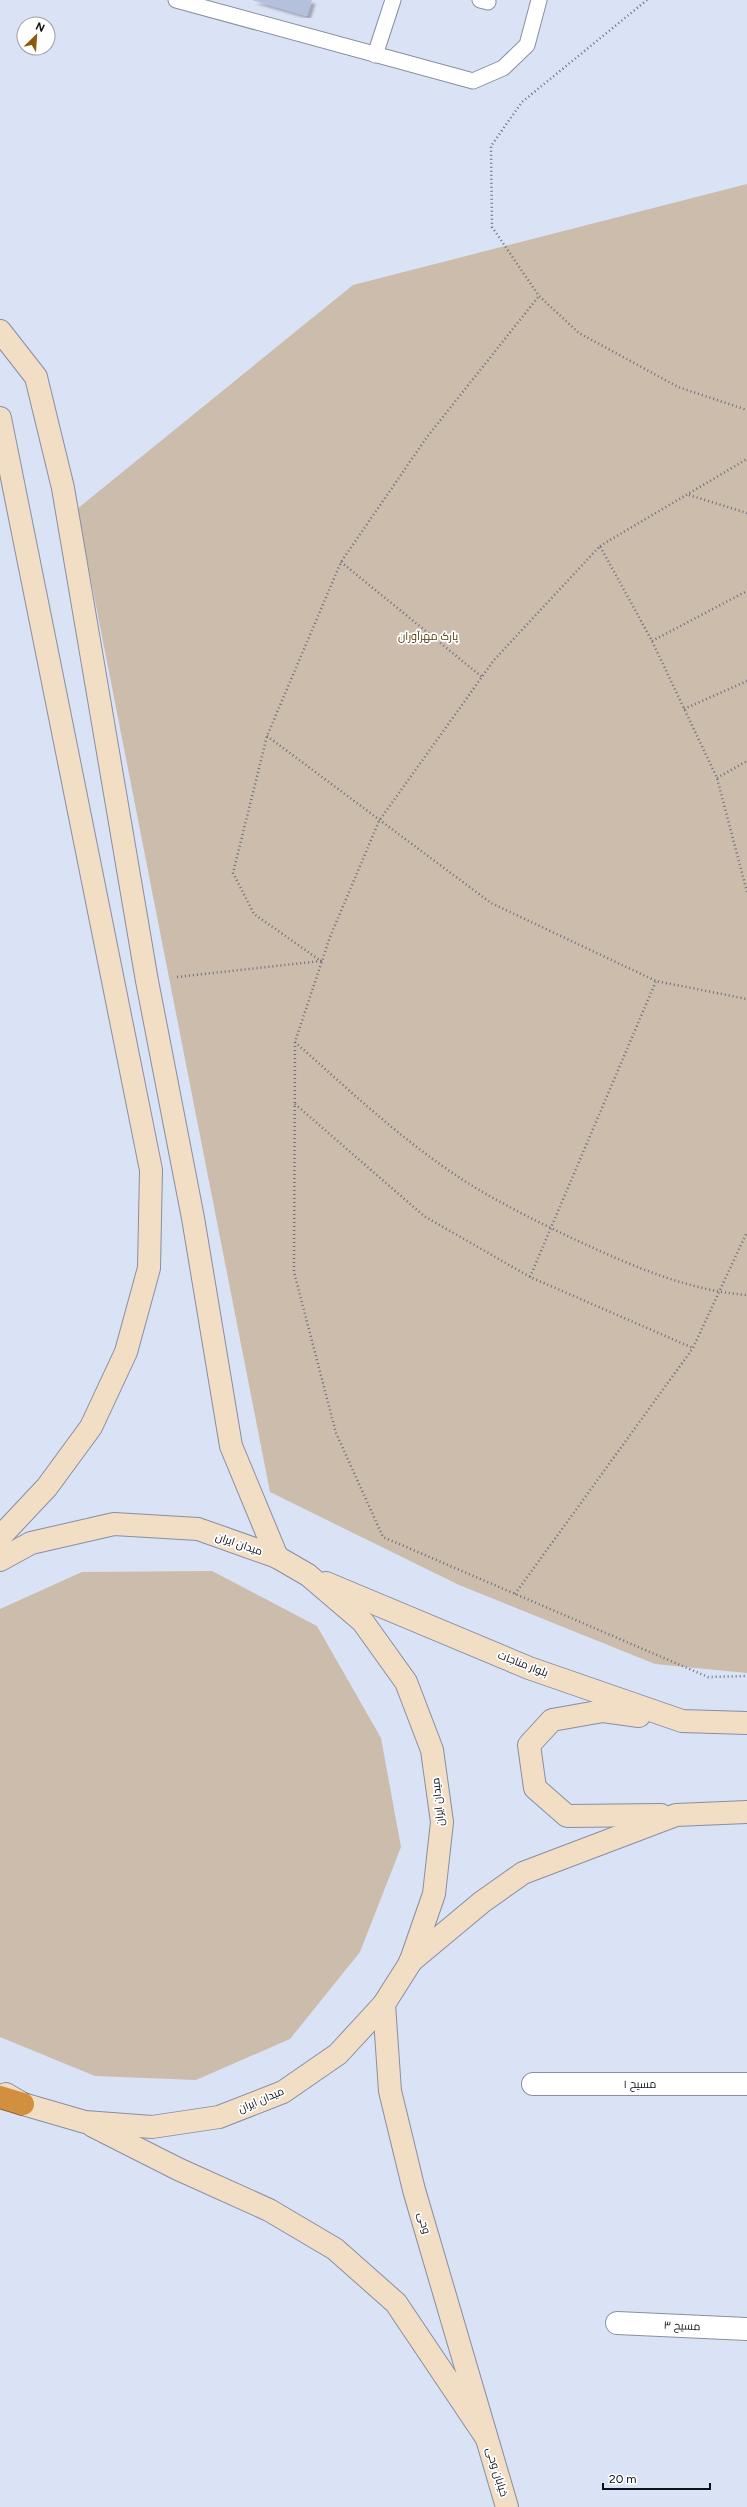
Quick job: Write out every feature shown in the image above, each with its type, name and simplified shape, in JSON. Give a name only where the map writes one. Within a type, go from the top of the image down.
[{"type":"highway","points":[[0,2097],[23,2104]]},
{"type":"street","points":[[0,331],[36,377],[63,488],[147,981],[193,1218],[231,1446],[277,1557]]},
{"type":"street","points":[[0,418],[151,1170],[149,1268],[126,1352],[91,1427],[47,1487],[0,1537]]},
{"type":"street","name":"میدان ایران","points":[[0,1560],[32,1543],[114,1524],[198,1530],[277,1557],[308,1575],[363,1622],[401,1676],[432,1750],[442,1822],[434,1894],[410,1963],[384,2004],[338,2054],[282,2092],[219,2117],[152,2127],[85,2122],[23,2104],[0,2090]]},
{"type":"street","name":"بلوار مناجات","points":[[308,1575],[529,1668],[682,1721],[747,1723]]},
{"type":"street","points":[[682,1721],[603,1711],[552,1720],[529,1746],[535,1788],[567,1816],[676,1815],[747,1812]]},
{"type":"street","points":[[410,1963],[482,1902],[523,1873],[676,1815]]},
{"type":"street","name":"وحی","points":[[384,2004],[390,2092],[414,2190],[486,2437]]},
{"type":"street","name":"مسیح ۱","points":[[533,2084],[747,2084]]},
{"type":"street","points":[[85,2122],[178,2169],[269,2210],[335,2249],[396,2303],[486,2437]]},
{"type":"street","name":"مسیح ۳","points":[[617,2323],[747,2329]]},
{"type":"street","name":"خیابان وحی","points":[[486,2437],[507,2507]]},
{"type":"lane","points":[[176,0],[473,81],[503,68],[527,45],[539,0]]},
{"type":"lane","points":[[375,55],[393,0]]},
{"type":"path","points":[[647,0],[522,102],[491,146],[492,227],[539,296],[579,333],[678,387],[747,410]]},
{"type":"path","points":[[321,961],[254,914],[233,872],[267,736],[341,562],[427,437],[539,296]]},
{"type":"path","points":[[747,459],[600,546],[494,660],[379,821],[321,961],[295,1042],[294,1272],[336,1433],[383,1537],[708,1677],[747,1676]]},
{"type":"path","points":[[688,494],[747,513]]},
{"type":"path","points":[[600,546],[652,641],[717,778],[747,892]]},
{"type":"path","points":[[341,562],[482,676]]},
{"type":"path","points":[[652,641],[747,591]]},
{"type":"path","points":[[684,709],[747,681]]},
{"type":"path","points":[[267,736],[379,821],[491,903],[656,981],[747,1000]]},
{"type":"path","points":[[717,778],[747,761]]},
{"type":"path","points":[[147,981],[321,961]]},
{"type":"path","points":[[530,1278],[656,981]]},
{"type":"path","points":[[295,1042],[389,1125],[471,1184],[552,1229],[644,1270],[718,1293],[747,1295]]},
{"type":"path","points":[[295,1103],[424,1216],[530,1278],[694,1348]]},
{"type":"path","points":[[515,1594],[694,1348],[747,1232]]},
{"type":"green space","name":"پارک مهرآوران","points":[[747,184],[747,1673],[655,1664],[459,1585],[270,1492],[77,509],[353,285]]},
{"type":"green space","points":[[212,1571],[317,1626],[381,1738],[401,1847],[360,1952],[290,2039],[196,2080],[95,2076],[0,2037],[0,1609],[82,1572]]},
{"type":"building","points":[[252,0],[312,0],[307,16]]}]
